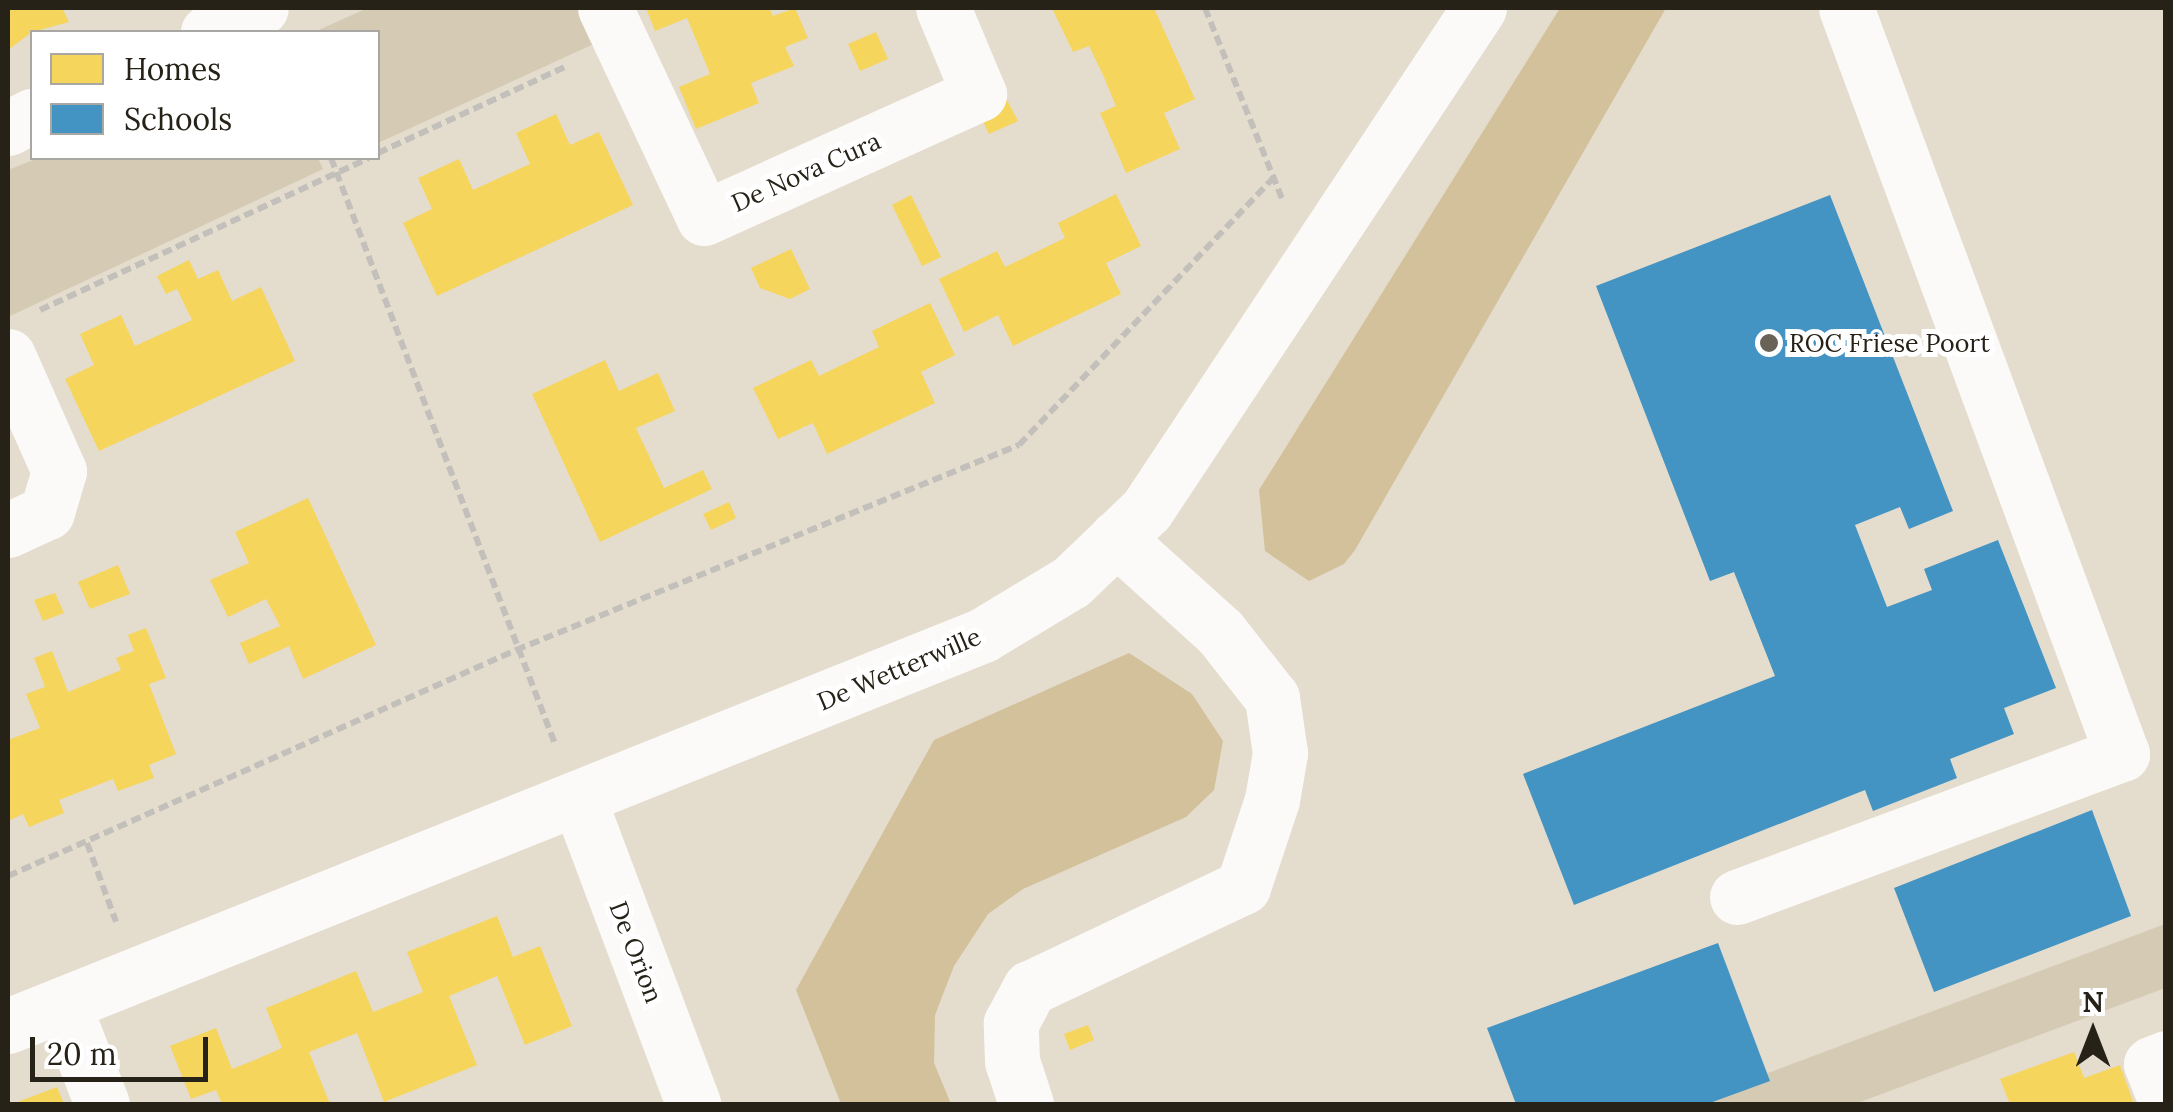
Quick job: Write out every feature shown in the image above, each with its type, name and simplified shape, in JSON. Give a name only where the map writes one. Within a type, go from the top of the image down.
[{"type":"street","points":[[212,30],[260,8]]},
{"type":"street","name":"De Nova Cura","points":[[614,24],[704,218],[979,94],[943,8]]},
{"type":"street","name":"De Wetterwille","points":[[8,1026],[983,635],[1071,582],[1157,495],[1479,8]]},
{"type":"street","points":[[1737,897],[2122,754],[1846,8]]},
{"type":"street","points":[[8,530],[47,512],[59,471],[16,337]]},
{"type":"street","points":[[1026,1104],[1012,1061],[1011,1023],[1030,988],[1243,887],[1272,800],[1280,753],[1272,698],[1220,632],[1116,538]]},
{"type":"street","name":"De Orion","points":[[579,800],[693,1104]]},
{"type":"street","points":[[62,1004],[102,1104]]},
{"type":"street","points":[[2166,1058],[2151,1064],[2166,1101]]},
{"type":"path","points":[[1204,8],[1310,267]]},
{"type":"path","points":[[380,153],[614,24]]},
{"type":"path","points":[[333,160],[516,650],[579,800]]},
{"type":"path","points":[[16,337],[364,160]]},
{"type":"path","points":[[8,876],[516,650],[1019,445],[1274,177]]},
{"type":"path","points":[[86,843],[136,976]]},
{"type":"shaded area","points":[[368,8],[582,8],[598,42],[380,142],[380,30],[318,30]]},
{"type":"shaded area","points":[[1560,8],[1666,8],[1355,550],[1344,564],[1309,581],[1265,551],[1259,490]]},
{"type":"shaded area","points":[[33,160],[319,160],[323,169],[8,317],[8,170]]},
{"type":"shaded area","points":[[1129,653],[1192,694],[1223,741],[1214,790],[1186,817],[1023,889],[988,914],[954,966],[935,1015],[934,1063],[951,1104],[841,1104],[796,990],[934,740]]},
{"type":"shaded area","points":[[2165,924],[2165,988],[1855,1104],[1685,1104]]},
{"type":"building: Homes","points":[[8,8],[62,8],[69,22],[30,30],[8,50]]},
{"type":"building: Homes","points":[[646,8],[769,8],[773,16],[795,8],[808,38],[785,47],[794,66],[751,83],[759,103],[696,129],[679,87],[710,74],[699,47],[687,18],[655,31]]},
{"type":"building: Homes","points":[[1052,8],[1154,8],[1195,99],[1164,113],[1180,149],[1126,173],[1100,113],[1116,106],[1103,75],[1089,46],[1073,52]]},
{"type":"building: Homes","points":[[876,32],[888,59],[860,71],[848,44]]},
{"type":"building: Homes","points":[[1007,100],[1018,121],[989,134],[979,113]]},
{"type":"building: Homes","points":[[556,114],[570,145],[599,132],[633,205],[437,296],[403,223],[432,209],[418,178],[459,159],[473,190],[530,164],[516,133]]},
{"type":"building: Homes","points":[[1116,194],[1141,246],[1106,263],[1121,294],[1013,346],[998,315],[964,332],[939,279],[997,251],[1005,267],[1065,238],[1058,223]]},
{"type":"building: Homes","points":[[911,195],[941,257],[922,266],[892,205]]},
{"type":"building: Homes","points":[[791,249],[810,289],[790,299],[760,288],[751,268]]},
{"type":"building: Homes","points":[[189,260],[198,279],[218,270],[232,301],[261,287],[295,361],[99,451],[65,379],[94,365],[80,334],[121,315],[135,346],[192,320],[177,289],[166,294],[157,276]]},
{"type":"building: Homes","points":[[930,303],[955,355],[921,372],[935,403],[827,454],[813,423],[778,439],[753,388],[811,360],[819,376],[879,347],[872,331]]},
{"type":"building: Homes","points":[[605,360],[619,391],[658,373],[675,411],[636,428],[664,488],[703,470],[712,489],[600,542],[532,394]]},
{"type":"building: Homes","points":[[308,498],[376,645],[303,679],[289,646],[249,664],[240,643],[280,626],[266,599],[228,617],[210,580],[249,563],[235,532]]},
{"type":"building: Homes","points":[[729,502],[736,518],[711,530],[703,514]]},
{"type":"building: Homes","points":[[118,565],[130,594],[90,609],[78,582]]},
{"type":"building: Homes","points":[[55,593],[64,613],[43,621],[34,600]]},
{"type":"building: Homes","points":[[146,628],[166,678],[149,684],[176,754],[149,765],[154,778],[118,791],[113,779],[59,800],[64,813],[29,827],[23,814],[8,821],[8,740],[40,728],[26,694],[45,687],[34,658],[52,651],[68,692],[121,670],[116,658],[134,651],[128,635]]},
{"type":"building: Homes","points":[[497,916],[513,957],[540,946],[572,1026],[525,1045],[497,976],[449,996],[477,1065],[384,1102],[357,1033],[309,1052],[330,1104],[222,1104],[216,1090],[191,1099],[170,1046],[216,1028],[232,1069],[282,1048],[266,1008],[356,971],[373,1012],[423,992],[407,952]]},
{"type":"building: Homes","points":[[1088,1025],[1094,1040],[1070,1050],[1064,1034]]},
{"type":"building: Homes","points":[[2074,1052],[2084,1078],[2120,1065],[2134,1104],[2010,1104],[2000,1079]]},
{"type":"building: Homes","points":[[57,1087],[64,1104],[12,1104]]},
{"type":"building: Schools","points":[[1830,195],[1953,511],[1909,529],[1900,507],[1855,525],[1887,607],[1932,590],[1924,569],[1998,540],[2056,688],[2004,708],[2014,734],[1950,759],[1957,778],[1873,811],[1865,790],[1574,905],[1523,774],[1775,676],[1734,572],[1710,581],[1596,286]]},
{"type":"building: Schools","points":[[2092,810],[2131,916],[1934,992],[1894,888]]},
{"type":"building: Schools","points":[[1718,943],[1770,1081],[1707,1104],[1516,1104],[1487,1028]]},
{"type":"place","name":"ROC Friese Poort","points":[[1769,343]]}]
